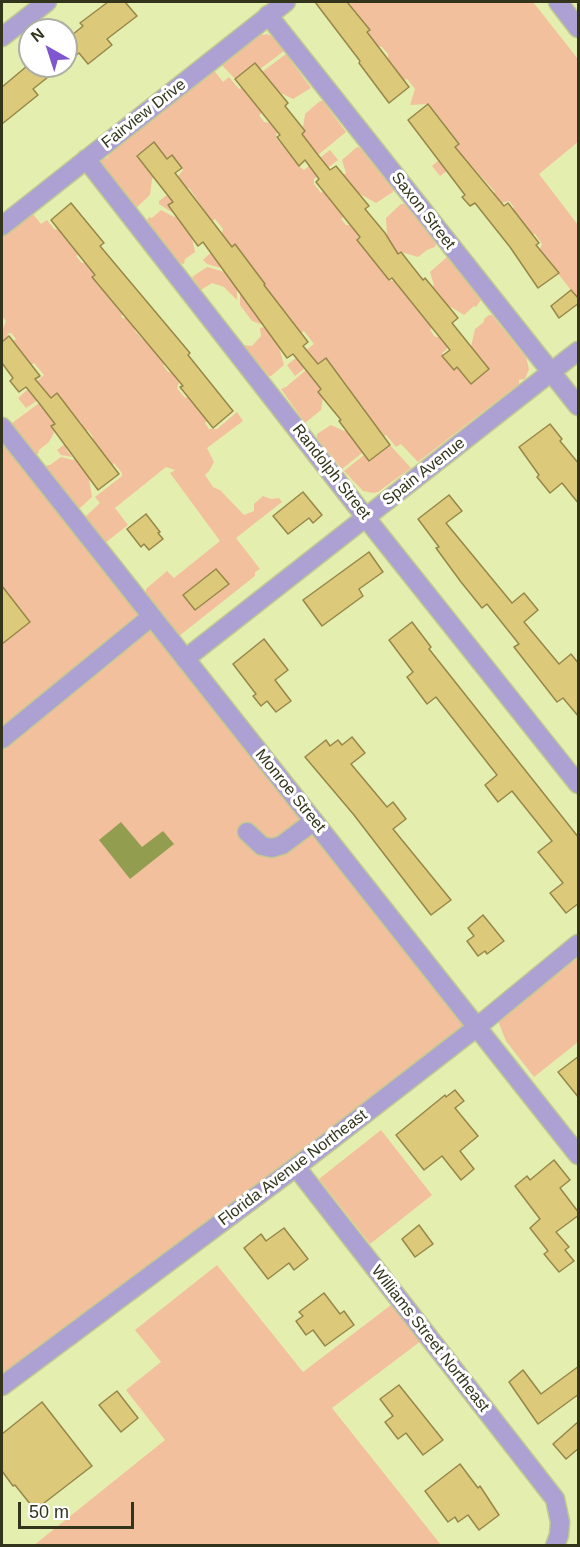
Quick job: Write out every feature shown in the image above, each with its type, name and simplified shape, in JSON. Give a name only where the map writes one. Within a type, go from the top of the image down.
[{"type":"street","points":[[2,37],[46,2]]},
{"type":"street","name":"Fairview Drive","points":[[2,226],[286,2]]},
{"type":"street","points":[[558,2],[579,28]]},
{"type":"street","name":"Saxon Street","points":[[268,15],[579,406]]},
{"type":"street","name":"Randolph Street","points":[[86,159],[366,518],[579,784]]},
{"type":"street","name":"Spain Avenue","points":[[185,659],[579,351]]},
{"type":"street","name":"Monroe Street","points":[[2,427],[579,1155]]},
{"type":"street","points":[[2,739],[151,617]]},
{"type":"street","points":[[247,832],[262,846],[272,848],[282,845],[314,821]]},
{"type":"street","name":"Florida Avenue Northeast","points":[[2,1386],[296,1167],[477,1028],[579,944]]},
{"type":"street","name":"Williams Street Northeast","points":[[296,1167],[555,1499],[560,1512],[559,1535],[555,1545]]},
{"type":"shaded area","points":[[347,2],[533,2],[578,59],[578,142],[539,174],[578,225],[578,299],[549,262],[536,259],[542,244],[512,209],[514,207],[509,201],[488,207],[489,198],[495,192],[469,163],[458,163],[440,176],[432,166],[459,143],[429,104],[410,105],[415,89],[407,79],[404,80],[382,47],[368,45],[367,38],[370,30]]},
{"type":"shaded area","points":[[260,33],[272,36],[284,51],[260,69],[255,63],[235,79],[220,63]]},
{"type":"shaded area","points":[[286,54],[311,88],[293,99],[279,92],[276,94],[262,72]]},
{"type":"shaded area","points":[[213,69],[223,82],[229,77],[239,89],[242,88],[262,113],[259,115],[264,122],[278,124],[276,138],[304,170],[330,150],[338,160],[314,179],[314,184],[321,193],[323,191],[344,217],[341,219],[346,225],[362,225],[357,240],[389,280],[393,281],[397,278],[406,280],[405,294],[432,328],[430,330],[435,337],[452,336],[446,350],[442,353],[453,370],[457,367],[471,384],[489,369],[471,347],[475,329],[489,315],[492,315],[526,357],[529,369],[525,379],[519,380],[519,384],[418,462],[401,444],[396,447],[386,435],[383,436],[363,411],[365,409],[360,403],[357,404],[348,386],[326,359],[318,364],[315,360],[295,376],[287,365],[314,344],[304,331],[301,333],[278,302],[258,318],[263,325],[252,321],[240,305],[240,293],[245,299],[265,284],[235,245],[216,260],[221,268],[207,264],[203,260],[219,245],[223,229],[215,219],[212,221],[189,188],[186,188],[167,205],[173,213],[159,204],[159,201],[175,189],[182,168],[167,159],[154,142],[137,155],[154,177],[150,195],[136,208],[103,168],[100,159],[107,158],[110,153],[109,148]]},
{"type":"shaded area","points":[[323,101],[346,132],[318,155],[302,134],[305,114]]},
{"type":"shaded area","points":[[357,147],[393,189],[393,192],[376,203],[360,194],[357,197],[343,175],[346,173],[342,160]]},
{"type":"shaded area","points":[[401,204],[405,204],[436,243],[435,247],[418,257],[401,252],[398,254],[385,237],[387,234],[386,218]]},
{"type":"shaded area","points":[[161,210],[174,217],[177,216],[193,232],[189,234],[195,252],[185,259],[184,264],[179,263],[146,222],[149,217],[152,218]]},
{"type":"shaded area","points":[[32,213],[41,224],[47,220],[55,230],[58,228],[79,254],[76,256],[82,263],[98,261],[92,277],[123,315],[121,316],[123,319],[131,313],[140,315],[135,331],[143,340],[145,339],[165,364],[163,365],[168,372],[182,374],[177,388],[185,398],[188,396],[207,421],[205,423],[209,429],[217,429],[237,412],[243,421],[207,448],[214,462],[205,475],[213,487],[220,490],[244,515],[254,511],[254,504],[263,496],[271,499],[279,498],[282,502],[236,538],[260,569],[255,572],[255,576],[179,636],[146,593],[146,589],[167,571],[174,578],[220,541],[170,473],[175,470],[166,467],[115,508],[128,525],[105,543],[85,517],[100,503],[95,497],[122,476],[122,473],[114,463],[112,465],[88,430],[66,449],[72,457],[61,455],[57,450],[75,436],[82,424],[57,393],[51,398],[47,394],[26,408],[18,398],[44,375],[34,363],[31,365],[13,341],[16,339],[11,333],[7,334],[9,336],[2,342],[2,331],[6,321],[2,316],[2,232]],"holes":[[[216,569],[228,585],[196,610],[184,595]]]},
{"type":"shaded area","points":[[447,257],[481,300],[476,307],[474,306],[464,315],[450,308],[432,287],[434,285],[430,272]]},
{"type":"shaded area","points":[[207,267],[225,272],[237,289],[237,300],[224,287],[212,283],[201,290],[192,277]]},
{"type":"shaded area","points":[[264,327],[282,344],[279,347],[284,365],[271,376],[243,345],[252,346],[261,336],[260,328]]},
{"type":"shaded area","points":[[306,370],[321,389],[323,397],[321,410],[305,423],[281,389]]},
{"type":"shaded area","points":[[39,403],[55,424],[52,426],[55,431],[49,442],[39,450],[38,454],[34,454],[11,424]]},
{"type":"shaded area","points":[[331,425],[346,430],[364,447],[361,450],[362,453],[342,469],[317,438],[317,434]]},
{"type":"shaded area","points":[[2,427],[477,1027],[2,1386]]},
{"type":"shaded area","points":[[390,445],[411,468],[378,492],[363,491],[344,471],[364,455],[369,461]]},
{"type":"shaded area","points":[[61,457],[73,460],[75,458],[93,476],[89,479],[92,497],[80,508],[76,508],[46,468],[47,465]]},
{"type":"shaded area","points":[[121,822],[142,847],[163,831],[174,844],[130,879],[99,840]]},
{"type":"shaded area","points":[[578,958],[578,1042],[534,1077],[506,1041],[498,1021]]},
{"type":"shaded area","points":[[381,1130],[432,1195],[370,1244],[319,1179]]},
{"type":"shaded area","points":[[217,1265],[303,1372],[391,1305],[421,1341],[332,1408],[441,1545],[33,1546],[165,1440],[126,1390],[161,1362],[135,1330]]},
{"type":"building","points":[[108,2],[125,2],[137,16],[107,39],[112,45],[88,64],[78,54],[78,30],[83,26],[80,23]]},
{"type":"building","points":[[315,2],[347,2],[370,30],[367,32],[409,87],[389,103]]},
{"type":"building","points":[[255,63],[288,103],[285,106],[305,131],[302,134],[318,155],[330,170],[336,166],[369,206],[365,209],[385,233],[398,254],[401,252],[458,318],[452,323],[489,369],[471,384],[457,367],[454,370],[442,356],[450,350],[392,278],[389,280],[357,240],[360,237],[316,182],[319,179],[305,160],[299,166],[277,137],[280,135],[235,79]]},
{"type":"building","points":[[18,74],[18,78],[47,78],[33,89],[38,95],[2,124],[2,87]]},
{"type":"building","points":[[428,104],[459,144],[455,147],[504,206],[508,203],[539,243],[536,245],[559,273],[538,288],[510,247],[475,203],[470,206],[462,197],[465,195],[408,120]]},
{"type":"building","points":[[154,142],[167,159],[172,155],[182,168],[175,173],[232,247],[235,244],[308,342],[303,346],[318,364],[326,358],[390,445],[369,461],[339,421],[341,420],[318,392],[321,389],[293,354],[287,358],[203,242],[198,246],[168,205],[173,202],[137,156]]},
{"type":"building","points":[[71,203],[104,243],[100,246],[190,353],[188,355],[233,411],[213,428],[180,387],[183,386],[92,277],[95,275],[51,220]]},
{"type":"building","points":[[571,290],[579,299],[579,303],[559,318],[551,306]]},
{"type":"building","points":[[9,336],[40,376],[35,379],[51,398],[57,393],[119,474],[98,490],[51,426],[55,424],[39,403],[26,387],[19,392],[10,381],[13,378],[2,363],[2,342]]},
{"type":"building","points":[[550,424],[562,439],[560,441],[579,464],[579,504],[562,483],[550,493],[537,477],[539,475],[519,447]]},
{"type":"building","points":[[303,492],[322,515],[313,523],[309,518],[288,534],[273,516]]},
{"type":"building","points":[[449,495],[462,511],[446,523],[512,603],[524,593],[538,610],[524,622],[559,664],[571,654],[579,664],[579,717],[563,698],[557,702],[514,647],[519,644],[487,604],[482,608],[436,548],[439,547],[418,519]]},
{"type":"building","points":[[146,514],[163,539],[149,550],[144,544],[141,547],[127,529]]},
{"type":"building","points":[[369,552],[383,572],[359,589],[363,596],[322,626],[303,600]]},
{"type":"building","points":[[216,569],[229,584],[195,610],[183,595]]},
{"type":"building","points":[[2,586],[30,622],[2,644]]},
{"type":"building","points":[[412,622],[431,647],[429,649],[579,838],[579,903],[566,913],[550,893],[563,883],[538,852],[552,841],[512,791],[498,802],[485,785],[497,775],[436,697],[427,704],[407,677],[413,672],[389,640]]},
{"type":"building","points":[[264,639],[288,670],[275,680],[291,701],[276,712],[267,701],[261,706],[253,696],[256,694],[233,664]]},
{"type":"building","points":[[352,737],[365,753],[351,764],[387,807],[393,802],[406,819],[393,829],[451,900],[431,915],[354,815],[305,757],[326,740],[330,746],[338,740],[342,745]]},
{"type":"building","points":[[483,915],[504,941],[487,954],[485,951],[478,956],[467,941],[474,936],[468,928]]},
{"type":"building","points":[[579,1056],[579,1098],[558,1072]]},
{"type":"building","points":[[455,1090],[464,1101],[455,1108],[478,1136],[460,1151],[474,1169],[461,1180],[442,1156],[424,1170],[396,1135],[445,1095],[446,1097]]},
{"type":"building","points":[[554,1160],[570,1180],[560,1188],[579,1213],[556,1232],[569,1247],[565,1250],[574,1261],[559,1272],[544,1254],[548,1251],[530,1228],[540,1219],[515,1186],[527,1176],[530,1180]]},
{"type":"building","points":[[419,1225],[433,1244],[415,1257],[402,1239]]},
{"type":"building","points":[[284,1228],[308,1259],[294,1270],[289,1263],[268,1279],[244,1248],[261,1234],[266,1241]]},
{"type":"building","points":[[324,1293],[340,1314],[344,1311],[354,1325],[325,1346],[313,1330],[306,1335],[296,1321],[303,1316],[299,1312]]},
{"type":"building","points":[[579,1366],[579,1394],[538,1424],[509,1382],[523,1370],[541,1394]]},
{"type":"building","points":[[399,1385],[443,1440],[423,1455],[406,1433],[398,1439],[385,1422],[393,1416],[380,1399]]},
{"type":"building","points":[[117,1391],[138,1418],[121,1432],[99,1405]]},
{"type":"building","points":[[42,1402],[92,1466],[35,1510],[2,1471],[2,1434]]},
{"type":"building","points":[[579,1421],[579,1448],[566,1459],[553,1444]]},
{"type":"building","points":[[460,1464],[478,1488],[480,1486],[499,1515],[479,1530],[468,1515],[458,1522],[455,1517],[448,1522],[425,1491]]}]
